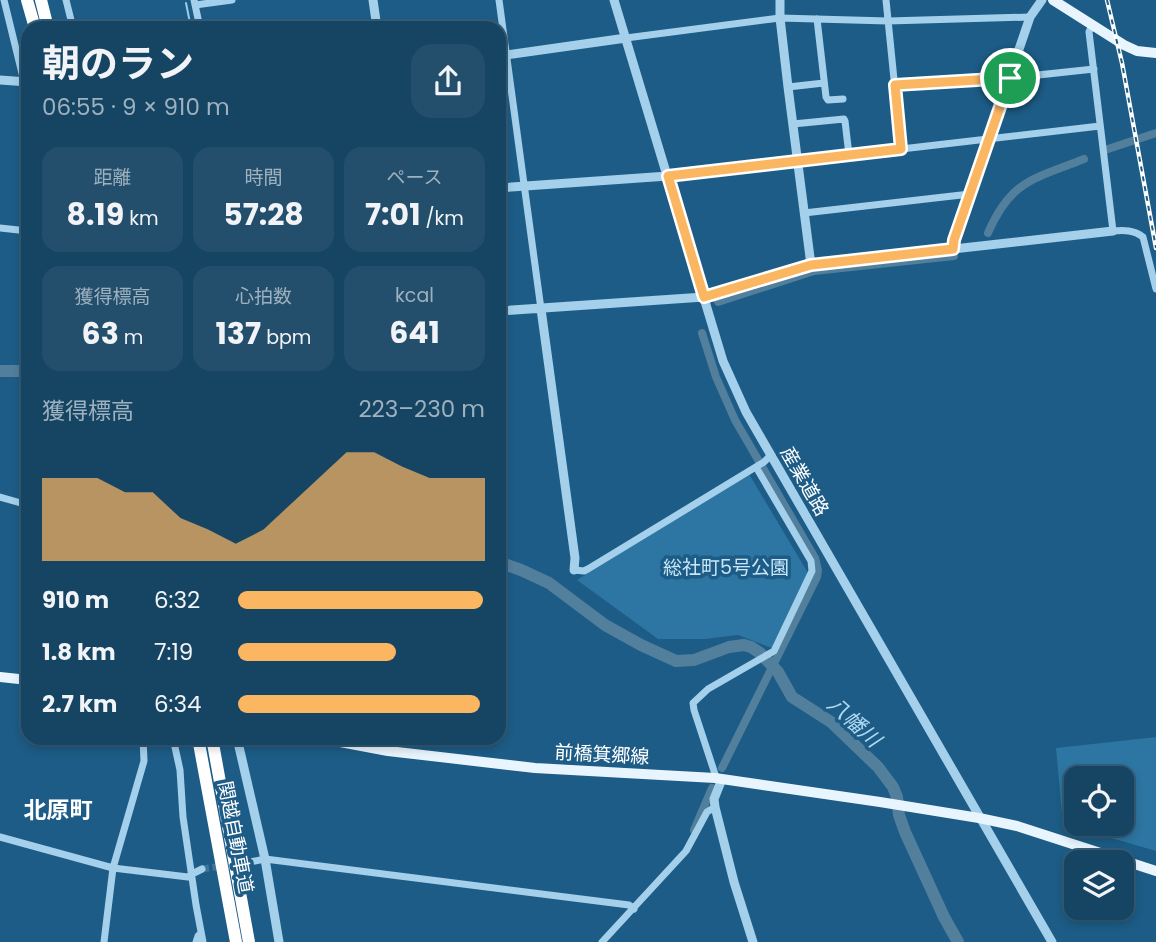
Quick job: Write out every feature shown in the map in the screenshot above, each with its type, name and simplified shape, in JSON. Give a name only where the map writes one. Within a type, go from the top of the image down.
[{"type":"highway","points":[[27,0],[32,21]]},
{"type":"highway","points":[[41,0],[46,21]]},
{"type":"highway","name":"関越自動車道","points":[[199,745],[236,942]]},
{"type":"highway","name":"関越自動車道","points":[[213,745],[249,942]]},
{"type":"main road","points":[[1053,0],[1133,49],[1156,53]]},
{"type":"main road","points":[[0,677],[21,679]]},
{"type":"main road","name":"前橋箕郷線","points":[[365,745],[560,770],[719,778],[979,818]]},
{"type":"main road","points":[[979,818],[1017,826],[1156,871]]},
{"type":"street","points":[[4,0],[21,63]]},
{"type":"street","points":[[66,0],[71,21]]},
{"type":"street","points":[[198,21],[194,3],[232,0]]},
{"type":"street","points":[[373,0],[376,21]]},
{"type":"street","points":[[499,0],[500,21]]},
{"type":"street","name":"産業道路","points":[[614,0],[723,361],[746,412],[1052,942]]},
{"type":"street","points":[[780,0],[788,87],[811,265]]},
{"type":"street","points":[[886,0],[901,149]]},
{"type":"street","points":[[953,249],[1030,17],[1042,0]]},
{"type":"street","points":[[506,56],[780,18],[888,22],[1030,17]]},
{"type":"street","points":[[817,19],[825,97],[828,100],[843,99]]},
{"type":"street","points":[[1092,25],[1089,32],[1113,231]]},
{"type":"street","points":[[895,85],[1010,78],[1094,69]]},
{"type":"street","points":[[506,75],[541,309],[575,558],[574,570],[588,569],[770,456]]},
{"type":"street","points":[[0,80],[21,82]]},
{"type":"street","points":[[788,87],[824,83]]},
{"type":"street","points":[[793,124],[844,119],[849,155]]},
{"type":"street","points":[[506,187],[668,176],[1100,125]]},
{"type":"street","points":[[804,213],[970,194]]},
{"type":"street","points":[[0,228],[21,230]]},
{"type":"street","points":[[506,311],[704,297],[811,265],[1113,231],[1128,231],[1143,237],[1156,289]]},
{"type":"street","points":[[753,942],[715,807],[719,778],[715,774],[693,703],[708,690],[776,648],[813,568],[755,467]]},
{"type":"street","points":[[0,497],[21,503]]},
{"type":"street","points":[[104,942],[113,868],[144,761],[143,745]]},
{"type":"street","points":[[175,745],[203,942]]},
{"type":"street","points":[[238,745],[265,859],[279,942]]},
{"type":"street","points":[[602,942],[687,852],[707,812],[715,807]]},
{"type":"street","points":[[0,837],[113,868],[188,877],[202,869]]},
{"type":"street","points":[[250,862],[265,859],[629,905],[634,909]]},
{"type":"street","points":[[196,942],[201,933]]},
{"type":"green space","name":"総社町5号公園","points":[[749,474],[808,573],[772,648],[738,635],[705,639],[658,639],[577,580]]},
{"type":"green space","points":[[1156,737],[1156,851],[1104,836],[1134,836],[1134,766],[1064,766],[1064,817],[1056,748]]},
{"type":"waterway","points":[[186,3],[190,21]]},
{"type":"waterway","points":[[1105,150],[1156,133]]},
{"type":"waterway","points":[[988,233],[997,215],[1015,192],[1038,177],[1084,159]]},
{"type":"waterway","points":[[718,302],[814,271],[954,256]]},
{"type":"waterway","points":[[702,333],[716,377],[735,420],[815,558],[818,570],[817,577],[722,768]]},
{"type":"waterway","name":"八幡川","points":[[0,371],[21,371]]},
{"type":"waterway","name":"八幡川","points":[[506,565],[549,583],[605,625],[676,661],[694,660],[729,647],[744,645],[760,653],[778,672],[792,697],[831,722],[878,767],[893,787],[905,832],[958,942]]},
{"type":"waterway","points":[[694,830],[712,788]]},
{"type":"tunnel","points":[[202,869],[250,862]]},
{"type":"railway","points":[[1107,0],[1122,63],[1156,248]]},
{"type":"district","name":"北原町","points":[[58,810]]},
{"type":"route","points":[[1010,78],[953,249],[811,265],[704,297],[668,176],[901,149],[895,85],[1010,78]]}]
